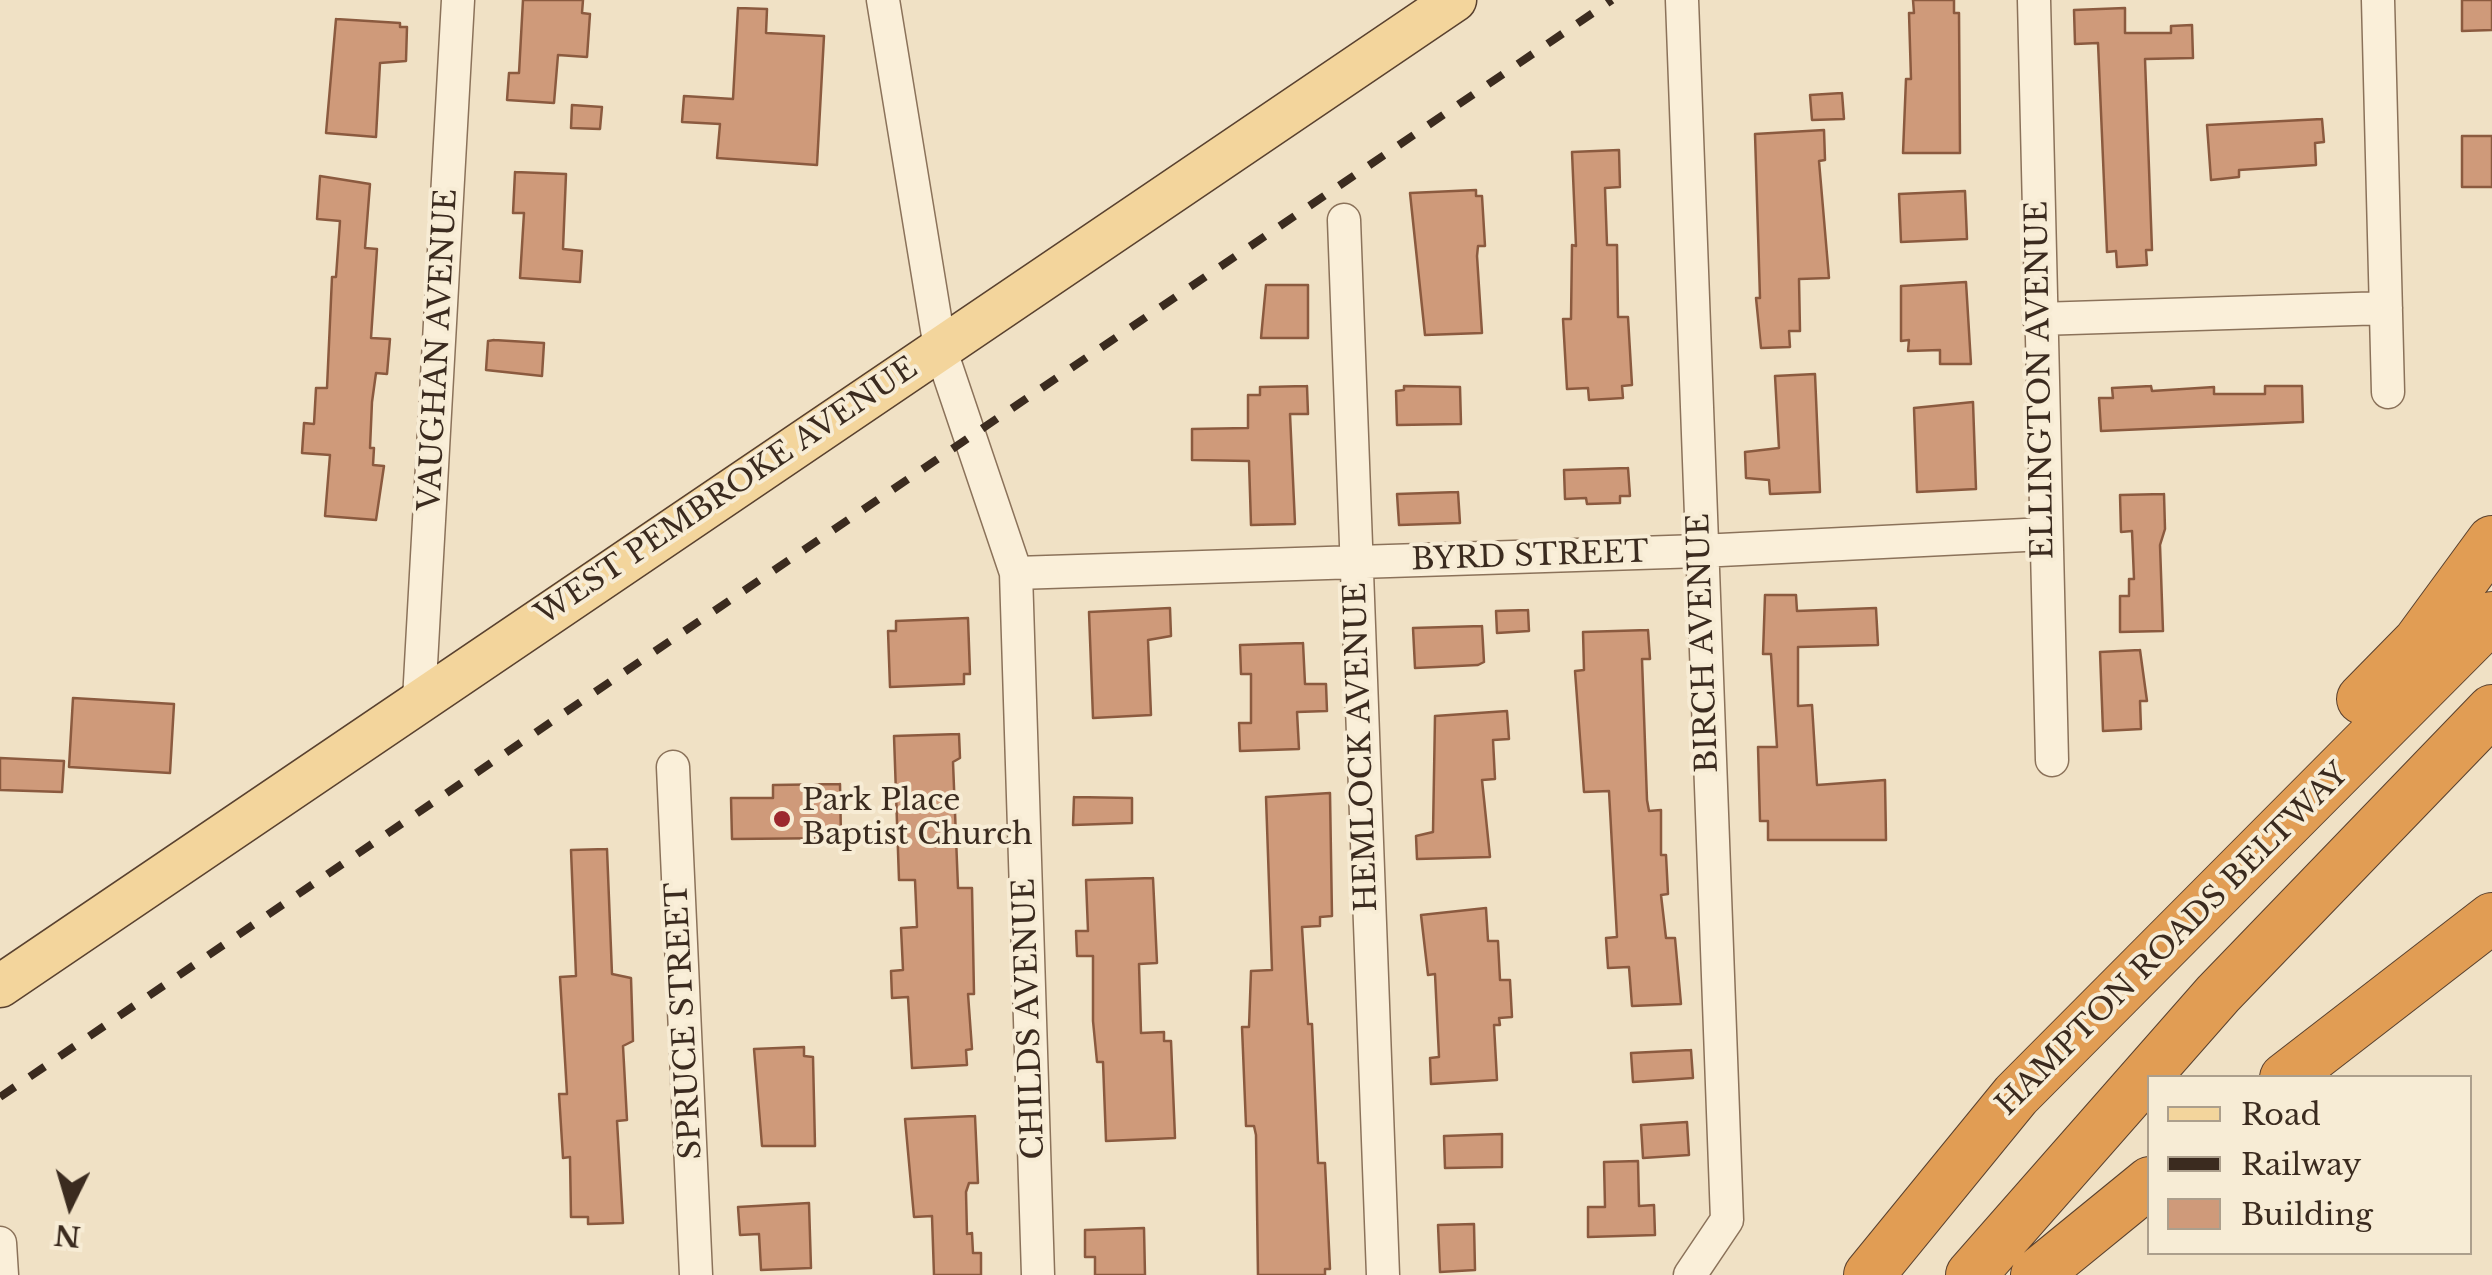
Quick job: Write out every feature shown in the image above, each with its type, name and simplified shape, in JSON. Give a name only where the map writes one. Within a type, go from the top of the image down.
[{"type":"highway","points":[[2016,1095],[2230,835],[2418,642],[2492,541]]},
{"type":"highway","name":"HAMPTON ROADS BELTWAY","points":[[1869,1275],[2016,1095],[2492,618]]},
{"type":"highway","points":[[2147,1075],[2218,994],[2492,710]]},
{"type":"highway","points":[[2289,1075],[2492,918]]},
{"type":"highway","points":[[1972,1275],[2147,1075]]},
{"type":"highway","points":[[2036,1275],[2147,1184]]},
{"type":"main road","name":"WEST PEMBROKE AVENUE","points":[[0,986],[1456,0]]},
{"type":"street","name":"VAUGHAN AVENUE","points":[[419,700],[458,0]]},
{"type":"street","name":"CHILDS AVENUE","points":[[883,0],[940,348],[1016,573],[1038,1275]]},
{"type":"street","name":"BIRCH AVENUE","points":[[1682,0],[1727,1220],[1690,1275]]},
{"type":"street","name":"ELLINGTON AVENUE","points":[[2034,0],[2038,319],[2052,760]]},
{"type":"street","points":[[2378,0],[2388,392]]},
{"type":"street","name":"HEMLOCK AVENUE","points":[[1344,220],[1384,1275]]},
{"type":"street","points":[[2038,319],[2386,308]]},
{"type":"street","name":"BYRD STREET","points":[[1016,573],[1700,551],[2045,534]]},
{"type":"street","name":"SPRUCE STREET","points":[[673,767],[696,1275]]},
{"type":"street","points":[[0,1243],[2,1275]]},
{"type":"building","points":[[523,0],[583,0],[582,13],[590,14],[587,57],[558,55],[554,103],[507,100],[509,73],[519,73]]},
{"type":"building","points":[[1913,0],[1954,0],[1954,13],[1959,13],[1960,153],[1903,153],[1906,79],[1911,79],[1909,13],[1914,13]]},
{"type":"building","points":[[2462,0],[2492,0],[2492,30],[2462,31]]},
{"type":"building","points":[[738,8],[767,9],[766,33],[824,36],[817,165],[717,158],[720,124],[682,122],[684,96],[733,99]]},
{"type":"building","points":[[2125,8],[2125,33],[2171,33],[2171,26],[2192,25],[2193,58],[2145,59],[2152,250],[2146,250],[2147,265],[2117,267],[2116,251],[2107,252],[2098,43],[2075,44],[2074,10]]},
{"type":"building","points":[[336,19],[400,23],[400,27],[407,27],[406,61],[380,63],[376,137],[326,133]]},
{"type":"building","points":[[1842,93],[1844,119],[1812,120],[1810,95]]},
{"type":"building","points":[[572,105],[602,107],[600,129],[571,128]]},
{"type":"building","points":[[2322,119],[2324,142],[2315,143],[2316,165],[2239,170],[2239,177],[2211,180],[2207,125]]},
{"type":"building","points":[[1824,130],[1825,160],[1819,161],[1829,278],[1799,279],[1800,331],[1789,331],[1790,347],[1761,348],[1756,298],[1760,298],[1755,134]]},
{"type":"building","points":[[2462,136],[2492,136],[2492,187],[2462,187]]},
{"type":"building","points":[[1619,150],[1620,187],[1605,188],[1607,245],[1617,245],[1618,317],[1628,317],[1632,385],[1622,386],[1623,398],[1589,400],[1588,388],[1567,389],[1563,319],[1571,319],[1572,245],[1576,246],[1572,152]]},
{"type":"building","points":[[515,172],[566,174],[563,249],[582,251],[580,282],[520,278],[524,213],[513,213]]},
{"type":"building","points":[[320,176],[370,184],[365,248],[377,249],[371,338],[390,339],[387,374],[376,373],[372,402],[373,465],[384,466],[376,520],[325,516],[330,455],[302,453],[304,423],[314,424],[316,388],[327,388],[332,277],[336,277],[340,221],[317,219]]},
{"type":"building","points":[[1476,190],[1476,196],[1482,196],[1485,246],[1478,246],[1477,256],[1482,333],[1425,335],[1410,193]]},
{"type":"building","points":[[1965,191],[1967,239],[1901,242],[1899,194]]},
{"type":"building","points":[[1966,282],[1971,364],[1940,364],[1940,350],[1908,351],[1909,340],[1901,341],[1901,286]]},
{"type":"building","points":[[1266,285],[1308,285],[1308,338],[1261,338]]},
{"type":"building","points":[[488,341],[544,343],[542,376],[486,370]]},
{"type":"building","points":[[1815,374],[1820,492],[1770,494],[1769,480],[1746,478],[1745,452],[1779,448],[1775,376]]},
{"type":"building","points":[[1307,386],[1308,414],[1290,414],[1295,524],[1251,525],[1249,461],[1192,460],[1192,429],[1248,428],[1248,395],[1260,395],[1260,387]]},
{"type":"building","points":[[1404,386],[1460,387],[1461,424],[1397,425],[1396,391],[1404,390]]},
{"type":"building","points":[[2151,386],[2152,391],[2214,387],[2214,394],[2265,394],[2265,386],[2302,386],[2303,422],[2101,431],[2099,398],[2113,398],[2112,388]]},
{"type":"building","points":[[1973,402],[1976,489],[1917,492],[1914,408]]},
{"type":"building","points":[[1628,468],[1630,496],[1620,496],[1620,503],[1587,504],[1586,498],[1565,499],[1564,470]]},
{"type":"building","points":[[1458,492],[1460,523],[1399,525],[1397,494]]},
{"type":"building","points":[[2164,494],[2165,529],[2160,545],[2163,631],[2120,632],[2120,596],[2129,596],[2129,579],[2134,579],[2132,531],[2121,532],[2120,495]]},
{"type":"building","points":[[1765,595],[1796,595],[1797,611],[1876,608],[1878,645],[1798,647],[1798,706],[1812,705],[1817,785],[1885,780],[1886,840],[1768,840],[1768,821],[1760,821],[1758,747],[1777,747],[1771,654],[1763,654]]},
{"type":"building","points":[[1170,608],[1171,636],[1148,640],[1151,715],[1093,718],[1089,612]]},
{"type":"building","points":[[1528,610],[1529,631],[1497,633],[1496,611]]},
{"type":"building","points":[[968,618],[970,674],[964,674],[964,684],[890,687],[888,631],[896,631],[896,621]]},
{"type":"building","points":[[1482,626],[1484,662],[1415,668],[1413,628]]},
{"type":"building","points":[[1648,630],[1650,659],[1642,659],[1647,800],[1649,811],[1661,810],[1661,855],[1666,855],[1668,894],[1661,895],[1666,938],[1675,938],[1681,1004],[1632,1006],[1629,967],[1608,968],[1606,938],[1617,937],[1609,791],[1584,792],[1575,671],[1584,670],[1583,632]]},
{"type":"building","points":[[1303,643],[1305,684],[1326,684],[1327,711],[1297,712],[1299,749],[1240,751],[1239,723],[1251,723],[1251,674],[1241,674],[1240,645]]},
{"type":"building","points":[[2140,650],[2147,701],[2140,701],[2141,729],[2103,731],[2100,652]]},
{"type":"building","points":[[73,698],[174,704],[170,773],[69,767]]},
{"type":"building","points":[[1507,711],[1509,739],[1493,740],[1495,779],[1482,780],[1490,857],[1417,859],[1416,836],[1433,832],[1435,716]]},
{"type":"building","points":[[959,734],[960,758],[953,762],[958,888],[972,888],[974,994],[968,994],[972,1049],[966,1050],[967,1065],[912,1068],[908,997],[892,998],[891,971],[903,970],[901,928],[917,927],[915,880],[899,880],[894,736]]},
{"type":"building","points":[[0,758],[64,761],[62,792],[0,790]]},
{"type":"building","name":"Park Place Baptist Church","points":[[840,784],[841,838],[732,839],[731,798],[773,798],[773,785]]},
{"type":"building","points":[[1330,793],[1332,916],[1320,917],[1320,926],[1302,927],[1308,1024],[1312,1024],[1318,1163],[1325,1163],[1330,1269],[1325,1269],[1325,1275],[1258,1275],[1256,1135],[1254,1126],[1246,1126],[1242,1027],[1249,1027],[1251,971],[1272,970],[1266,797]]},
{"type":"building","points":[[1074,797],[1132,798],[1132,823],[1073,825]]},
{"type":"building","points":[[607,849],[612,974],[631,978],[633,1041],[623,1046],[627,1120],[617,1121],[623,1223],[588,1224],[588,1217],[571,1217],[570,1157],[563,1158],[559,1094],[567,1094],[560,977],[576,976],[571,850]]},
{"type":"building","points":[[1153,878],[1157,963],[1139,964],[1141,1033],[1164,1032],[1164,1041],[1171,1041],[1175,1138],[1106,1141],[1103,1062],[1097,1062],[1093,1021],[1093,956],[1077,956],[1076,931],[1088,931],[1086,880]]},
{"type":"building","points":[[1486,908],[1488,941],[1498,941],[1500,980],[1510,980],[1512,1017],[1499,1018],[1500,1025],[1494,1025],[1497,1080],[1431,1084],[1430,1058],[1439,1057],[1435,974],[1428,975],[1421,915]]},
{"type":"building","points":[[804,1047],[804,1056],[813,1057],[815,1146],[762,1146],[754,1049]]},
{"type":"building","points":[[1691,1050],[1693,1078],[1633,1082],[1631,1053]]},
{"type":"building","points":[[975,1116],[978,1183],[969,1183],[966,1192],[967,1234],[972,1233],[973,1253],[981,1253],[981,1275],[934,1275],[932,1216],[914,1217],[905,1119]]},
{"type":"building","points":[[1687,1122],[1689,1155],[1643,1158],[1641,1125]]},
{"type":"building","points":[[1502,1134],[1502,1167],[1445,1168],[1444,1136]]},
{"type":"building","points":[[1638,1161],[1639,1206],[1654,1205],[1655,1235],[1588,1237],[1588,1207],[1605,1207],[1604,1162]]},
{"type":"building","points":[[809,1203],[811,1268],[761,1270],[759,1234],[740,1235],[738,1207]]},
{"type":"building","points":[[1474,1224],[1475,1270],[1440,1272],[1438,1225]]},
{"type":"building","points":[[1144,1228],[1145,1275],[1095,1275],[1095,1257],[1085,1257],[1085,1230]]},
{"type":"railway","points":[[0,1097],[1612,0]]},
{"type":"place","name":"Park Place Baptist Church","points":[[782,819]]}]
